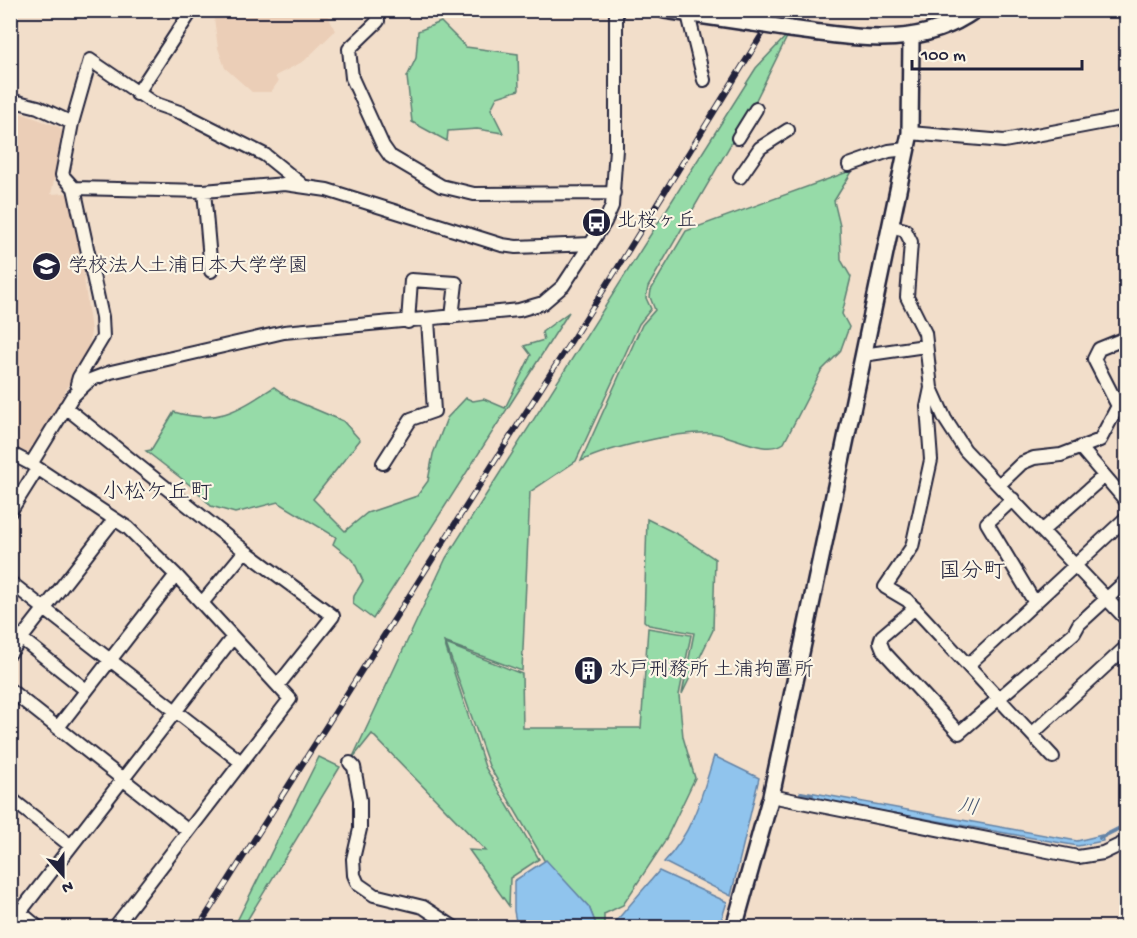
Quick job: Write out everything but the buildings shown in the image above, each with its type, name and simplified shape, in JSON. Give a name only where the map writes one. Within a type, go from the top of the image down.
[{"type":"street","points":[[137,94],[192,10]]},
{"type":"street","points":[[376,10],[378,21],[349,49],[348,61],[352,78],[383,146],[390,156],[441,186],[474,194],[614,193]]},
{"type":"street","points":[[10,512],[65,407],[79,388],[90,380],[111,372],[275,333],[519,310],[537,306],[563,286],[605,222],[614,193],[618,69],[616,10]]},
{"type":"street","points":[[665,10],[733,15],[753,22],[848,38],[911,38],[948,17],[975,10]]},
{"type":"street","points":[[688,12],[704,80]]},
{"type":"street","points":[[734,927],[771,796],[910,133],[911,38]]},
{"type":"street","points":[[79,388],[77,384],[79,377],[103,337],[102,317],[74,188],[62,176],[72,123],[90,60],[153,103],[182,113],[266,155],[301,184]]},
{"type":"street","points":[[10,100],[38,107],[72,123]]},
{"type":"street","points":[[738,138],[756,109]]},
{"type":"street","points":[[910,133],[1004,141],[1126,117]]},
{"type":"street","points":[[740,177],[760,148],[788,130]]},
{"type":"street","points":[[849,165],[889,151],[906,149]]},
{"type":"street","points":[[74,188],[204,190],[301,184],[516,248],[591,244]]},
{"type":"street","points":[[204,190],[211,271]]},
{"type":"street","points":[[890,226],[905,230],[910,242],[907,297],[925,333],[931,388],[945,419],[965,450],[1126,619]]},
{"type":"street","points":[[408,322],[411,280],[456,283],[452,317]]},
{"type":"street","points":[[383,463],[411,419],[427,416],[434,411],[428,320]]},
{"type":"street","points":[[999,485],[1022,463],[1100,440],[1122,405],[1094,359],[1099,349],[1126,338]]},
{"type":"street","points":[[863,355],[925,346]]},
{"type":"street","points":[[931,388],[927,407],[931,460],[912,547],[885,588],[908,600],[1053,757]]},
{"type":"street","points":[[65,407],[245,550],[333,616],[279,684]]},
{"type":"street","points":[[1080,447],[1126,501]]},
{"type":"street","points":[[10,453],[128,528],[176,575],[279,684],[290,699],[114,927]]},
{"type":"street","points":[[1043,530],[1104,476]]},
{"type":"street","points":[[1013,499],[987,523],[1035,603]]},
{"type":"street","points":[[968,665],[1126,518]]},
{"type":"street","points":[[10,653],[114,521]]},
{"type":"street","points":[[202,603],[245,550]]},
{"type":"street","points":[[59,726],[176,575]]},
{"type":"street","points":[[915,608],[882,636],[880,642],[884,652],[959,733],[968,728],[1074,633],[1078,624],[1126,581]]},
{"type":"street","points":[[10,582],[241,762]]},
{"type":"street","points":[[39,927],[15,916],[233,637]]},
{"type":"street","points":[[22,639],[86,690]]},
{"type":"street","points":[[1032,734],[1126,647]]},
{"type":"street","points":[[10,690],[59,726],[187,830]]},
{"type":"street","points":[[350,763],[354,767],[360,800],[360,829],[353,859],[354,875],[358,884],[374,895],[423,907],[455,927]]},
{"type":"street","points":[[771,796],[1078,857],[1103,853],[1126,842]]},
{"type":"street","points":[[10,798],[71,846]]},
{"type":"shaded area","points":[[213,11],[326,11],[335,31],[304,61],[275,76],[278,82],[271,92],[252,92],[225,68],[218,48]]},
{"type":"shaded area","name":"学校法人土浦日本大学学園","points":[[10,109],[59,127],[64,135],[51,194],[66,193],[74,203],[91,331],[89,347],[64,394],[64,399],[31,452],[28,453],[10,445]]},
{"type":"green space","points":[[441,22],[466,47],[518,54],[519,90],[497,97],[491,109],[503,133],[477,129],[448,131],[447,141],[412,122],[407,77],[416,58],[418,31]]},
{"type":"green space","points":[[789,33],[753,106],[648,287],[646,298],[651,309],[639,324],[576,461],[530,492],[522,671],[444,642],[485,767],[539,859],[510,878],[509,906],[469,850],[486,851],[372,734],[352,759],[446,558],[756,68]]},
{"type":"green space","points":[[853,170],[834,201],[840,226],[841,260],[851,277],[842,314],[849,327],[840,352],[821,371],[784,443],[768,447],[758,446],[712,433],[698,433],[645,441],[609,450],[581,461],[642,325],[655,310],[650,297],[651,290],[686,231]]},
{"type":"green space","points":[[569,312],[373,619],[353,604],[354,596],[363,581],[353,560],[333,544],[336,537],[278,502],[235,513],[211,506],[195,489],[146,451],[151,450],[174,412],[203,417],[227,413],[274,387],[291,399],[343,421],[360,440],[313,499],[345,531],[367,513],[417,496],[428,481],[433,454],[447,418],[466,398],[473,401],[484,399],[505,408],[531,355],[524,346],[544,340],[542,332]]},
{"type":"green space","points":[[647,519],[679,535],[715,559],[713,630],[682,694],[694,633],[649,625],[644,621]]},
{"type":"green space","points":[[648,628],[691,635],[679,695],[683,737],[695,778],[664,843],[623,905],[604,914],[604,927],[597,927],[589,907],[544,860],[489,766],[446,644],[522,674],[523,728],[641,728]]},
{"type":"green space","points":[[319,757],[340,767],[243,927],[234,927]]},
{"type":"water","points":[[714,756],[759,778],[731,896],[664,862],[689,826],[701,799]]},
{"type":"water","points":[[809,792],[1077,841],[1102,835],[1103,841],[1078,846],[809,798]]},
{"type":"water","points":[[546,860],[589,907],[597,927],[517,927],[514,911],[514,881]]},
{"type":"water","points":[[659,871],[727,902],[719,927],[616,927],[617,920]]},
{"type":"waterway","name":"川","points":[[801,793],[812,795]]},
{"type":"waterway","name":"川","points":[[1100,838],[1126,825]]},
{"type":"railway","points":[[198,928],[615,272],[777,10]]},
{"type":"place","name":"北桜ヶ丘","points":[[596,222]]},
{"type":"place","name":"学校法人土浦日本大学学園","points":[[47,267]]},
{"type":"place","name":"水戸刑務所 土浦拘置所","points":[[588,671]]},
{"type":"district","name":"小松ケ丘町","points":[[157,494]]},
{"type":"district","name":"国分町","points":[[972,573]]}]
